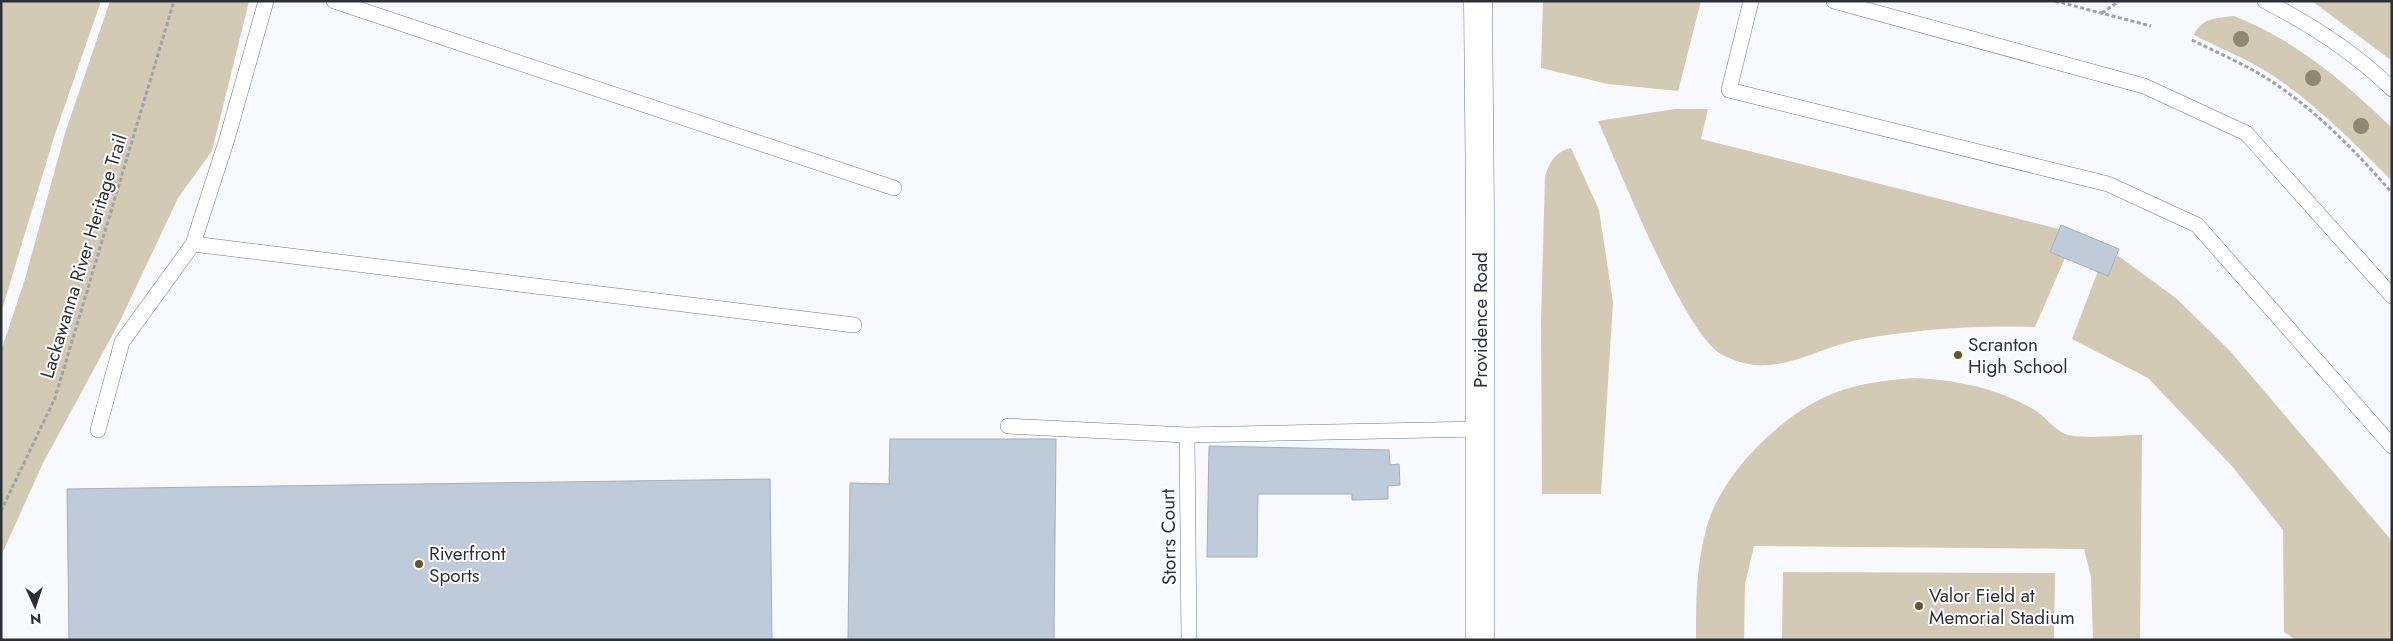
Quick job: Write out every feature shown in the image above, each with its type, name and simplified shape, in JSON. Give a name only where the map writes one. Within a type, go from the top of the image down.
[{"type":"main road","name":"Providence Road","points":[[1478,1],[1480,640]]},
{"type":"lane","points":[[98,430],[122,342],[193,244],[227,139],[266,1]]},
{"type":"lane","points":[[334,1],[894,188]]},
{"type":"lane","points":[[1751,1],[1729,90],[2108,184],[2198,225],[2392,446]]},
{"type":"lane","points":[[1834,1],[2144,86],[2246,133],[2392,296]]},
{"type":"lane","points":[[2265,1],[2330,38],[2365,64],[2392,89]]},
{"type":"lane","points":[[193,244],[854,325]]},
{"type":"lane","points":[[1008,426],[1187,435],[1480,429]]},
{"type":"lane","name":"Storrs Court","points":[[1187,435],[1189,640]]},
{"type":"path","name":"Lackawanna River Heritage Trail","points":[[1,511],[55,398],[174,1]]},
{"type":"path","points":[[2055,1],[2151,26]]},
{"type":"path","points":[[2102,14],[2119,1]]},
{"type":"path","points":[[2192,40],[2258,73],[2298,101],[2363,159],[2392,193]]},
{"type":"shaded area","points":[[1,1],[101,1],[54,137],[1,313]]},
{"type":"shaded area","points":[[110,1],[249,1],[212,151],[178,198],[120,321],[43,463],[1,556],[1,351],[25,279],[65,133]]},
{"type":"shaded area","points":[[1543,1],[1701,1],[1678,91],[1608,84],[1541,68]]},
{"type":"shaded area","points":[[2312,1],[2392,1],[2392,61]]},
{"type":"shaded area","points":[[2234,16],[2278,37],[2318,64],[2338,79],[2392,128],[2392,181],[2335,125],[2289,87],[2253,64],[2194,35],[2197,29],[2205,22],[2216,18]]},
{"type":"shaded area","points":[[1675,109],[1708,109],[1701,139],[2059,229],[2050,252],[2065,258],[2035,327],[1970,327],[1927,330],[1862,339],[1844,343],[1792,361],[1775,364],[1758,365],[1740,362],[1721,354],[1706,340],[1671,283],[1636,209],[1598,121]]},
{"type":"shaded area","points":[[1571,148],[1599,210],[1613,302],[1601,494],[1542,494],[1541,321],[1545,176],[1554,158],[1561,152]]},
{"type":"shaded area","points":[[2117,255],[2177,299],[2230,351],[2392,541],[2392,640],[2296,640],[2284,632],[2283,530],[2232,466],[2148,378],[2072,339],[2098,271],[2108,275]]},
{"type":"shaded area","points":[[1914,378],[1961,383],[2006,396],[2035,410],[2060,431],[2069,435],[2094,437],[2142,435],[2140,640],[2093,640],[2091,577],[2084,549],[1754,546],[1745,584],[1744,640],[1696,640],[1699,568],[1703,540],[1715,505],[1743,462],[1782,425],[1803,409],[1825,397],[1863,385]]},
{"type":"shaded area","name":"Valor Field at Memorial Stadium","points":[[1783,572],[2055,573],[2054,640],[1782,640]]},
{"type":"building","points":[[2061,225],[2119,249],[2108,276],[2050,252]]},
{"type":"building","points":[[890,439],[1056,439],[1054,640],[848,640],[850,483],[889,484]]},
{"type":"building","points":[[1209,446],[1389,450],[1390,465],[1399,464],[1400,485],[1388,486],[1388,499],[1352,500],[1352,494],[1258,494],[1257,557],[1207,557]]},
{"type":"building","name":"Riverfront Sports","points":[[770,479],[772,640],[69,640],[67,489]]},
{"type":"place","name":"Scranton High School","points":[[1958,355]]},
{"type":"place","name":"Riverfront Sports","points":[[419,564]]},
{"type":"place","name":"Valor Field at Memorial Stadium","points":[[1919,606]]}]
